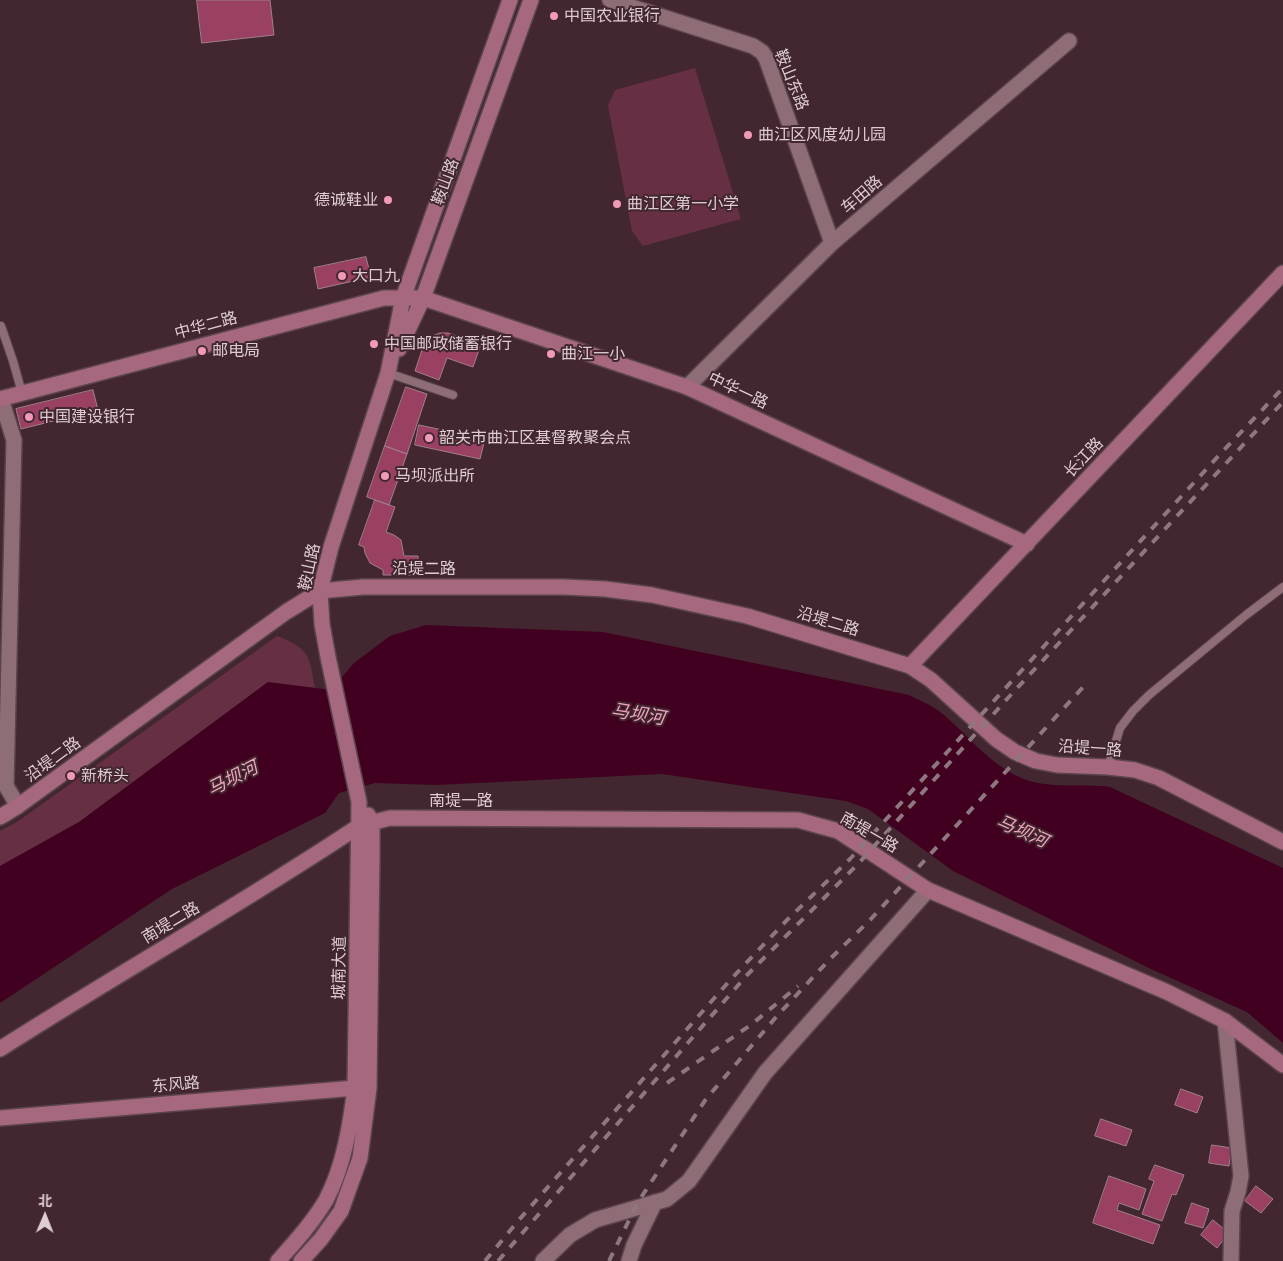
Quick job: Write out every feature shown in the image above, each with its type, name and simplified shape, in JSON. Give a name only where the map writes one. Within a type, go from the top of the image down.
[{"type":"main road","name":"鞍山路","points":[[328,657],[322,624],[320,591],[331,547],[388,372],[403,298],[510,0]]},
{"type":"main road","name":"鞍山路","points":[[388,372],[423,298],[531,0]]},
{"type":"main road","name":"长江路","points":[[910,666],[1283,273]]},
{"type":"main road","name":"中华二路","points":[[0,399],[384,298],[423,298]]},
{"type":"main road","name":"中华一路","points":[[423,298],[687,387],[1027,544]]},
{"type":"main road","name":"沿堤二路","points":[[0,817],[18,806],[286,612],[320,591],[364,587],[564,587],[605,589],[652,595],[747,616],[910,666]]},
{"type":"main road","name":"城南大道","points":[[278,1261],[305,1230],[325,1201],[336,1177],[351,1120],[356,1088],[366,824],[359,802],[328,657]]},
{"type":"main road","name":"沿堤一路","points":[[910,666],[931,680],[996,739],[1014,752],[1036,761],[1057,765],[1135,770],[1159,778],[1283,842]]},
{"type":"main road","name":"南堤一路","points":[[366,824],[390,818],[798,820],[838,831],[928,890],[1167,992],[1225,1021],[1283,1065]]},
{"type":"main road","name":"南堤二路","points":[[0,1049],[97,987],[366,824]]},
{"type":"main road","points":[[301,1261],[321,1239],[341,1211],[360,1158],[366,1123],[369,1088],[366,824]]},
{"type":"main road","name":"东风路","points":[[0,1118],[356,1088]]},
{"type":"street","name":"鞍山东路","points":[[610,0],[753,46],[762,52],[766,58],[832,243]]},
{"type":"street","name":"车田路","points":[[687,387],[832,243],[1069,41]]},
{"type":"street","points":[[0,399],[14,440],[6,786],[18,806]]},
{"type":"street","points":[[543,1260],[570,1235],[595,1220],[667,1199],[689,1181],[765,1073],[928,890]]},
{"type":"street","points":[[1225,1021],[1241,1176],[1232,1211],[1231,1261]]},
{"type":"street","points":[[629,1261],[634,1245],[655,1202]]},
{"type":"lane","points":[[0,327],[13,361],[22,393]]},
{"type":"lane","points":[[388,372],[454,395]]},
{"type":"lane","points":[[1108,767],[1120,728],[1133,711],[1149,695],[1231,627],[1283,587]]},
{"type":"shaded area","points":[[695,68],[741,219],[643,246],[632,231],[608,106],[615,90]]},
{"type":"shaded area","points":[[277,636],[296,645],[306,654],[315,688],[268,682],[79,822],[0,866],[0,831],[17,822]]},
{"type":"water","name":"马坝河","points":[[426,625],[603,632],[909,695],[939,711],[986,755],[1019,777],[1052,785],[1110,787],[1283,868],[1283,1043],[1247,1012],[1153,970],[953,871],[868,809],[846,801],[662,774],[436,785],[375,783],[339,793],[325,813],[172,889],[0,1003],[0,866],[79,822],[268,682],[331,690],[354,663],[390,636]]},
{"type":"building","points":[[197,0],[270,0],[274,35],[202,43]]},
{"type":"building","points":[[366,257],[371,277],[318,289],[314,268]]},
{"type":"building","points":[[440,333],[448,333],[481,344],[473,367],[447,358],[439,380],[415,371],[424,344],[428,338]]},
{"type":"building","points":[[406,387],[427,394],[407,454],[385,446]]},
{"type":"building","points":[[93,390],[98,410],[21,429],[16,409]]},
{"type":"building","points":[[419,425],[485,439],[480,459],[415,445]]},
{"type":"building","points":[[385,446],[407,454],[389,505],[367,497]]},
{"type":"building","points":[[375,500],[395,507],[386,532],[401,540],[404,556],[418,556],[418,575],[383,575],[383,570],[370,563],[364,547],[359,545]]},
{"type":"building","points":[[1181,1089],[1203,1097],[1197,1113],[1175,1105]]},
{"type":"building","points":[[1101,1119],[1132,1130],[1126,1146],[1095,1136]]},
{"type":"building","points":[[1212,1145],[1232,1148],[1229,1166],[1209,1163]]},
{"type":"building","points":[[1155,1165],[1184,1175],[1176,1195],[1172,1194],[1162,1221],[1142,1214],[1154,1181],[1149,1179]]},
{"type":"building","points":[[1109,1176],[1146,1189],[1139,1210],[1119,1203],[1117,1210],[1160,1225],[1153,1244],[1093,1223]]},
{"type":"building","points":[[1256,1186],[1273,1199],[1261,1213],[1245,1201]]},
{"type":"building","points":[[1192,1203],[1209,1209],[1203,1228],[1185,1223]]},
{"type":"building","points":[[1213,1220],[1229,1233],[1217,1248],[1201,1235]]},
{"type":"railway","points":[[485,1261],[732,978],[786,921],[850,859],[1223,451],[1283,388]]},
{"type":"railway","points":[[498,1261],[747,975],[858,864],[1007,699],[1283,402]]},
{"type":"railway","points":[[609,1261],[638,1202],[706,1099],[777,1016],[830,959],[871,919],[1085,685]]},
{"type":"railway","points":[[667,1083],[752,1024],[798,986]]},
{"type":"place","name":"中国农业银行","points":[[554,16]]},
{"type":"place","name":"曲江区风度幼儿园","points":[[748,135]]},
{"type":"place","name":"德诚鞋业","points":[[388,200]]},
{"type":"place","name":"曲江区第一小学","points":[[617,204]]},
{"type":"place","name":"大口九","points":[[342,276]]},
{"type":"place","name":"中国邮政储蓄银行","points":[[374,344]]},
{"type":"place","name":"邮电局","points":[[202,351]]},
{"type":"place","name":"曲江一小","points":[[551,354]]},
{"type":"place","name":"中国建设银行","points":[[29,417]]},
{"type":"place","name":"韶关市曲江区基督教聚会点","points":[[429,438]]},
{"type":"place","name":"马坝派出所","points":[[385,476]]},
{"type":"place","name":"新桥头","points":[[71,776]]}]
